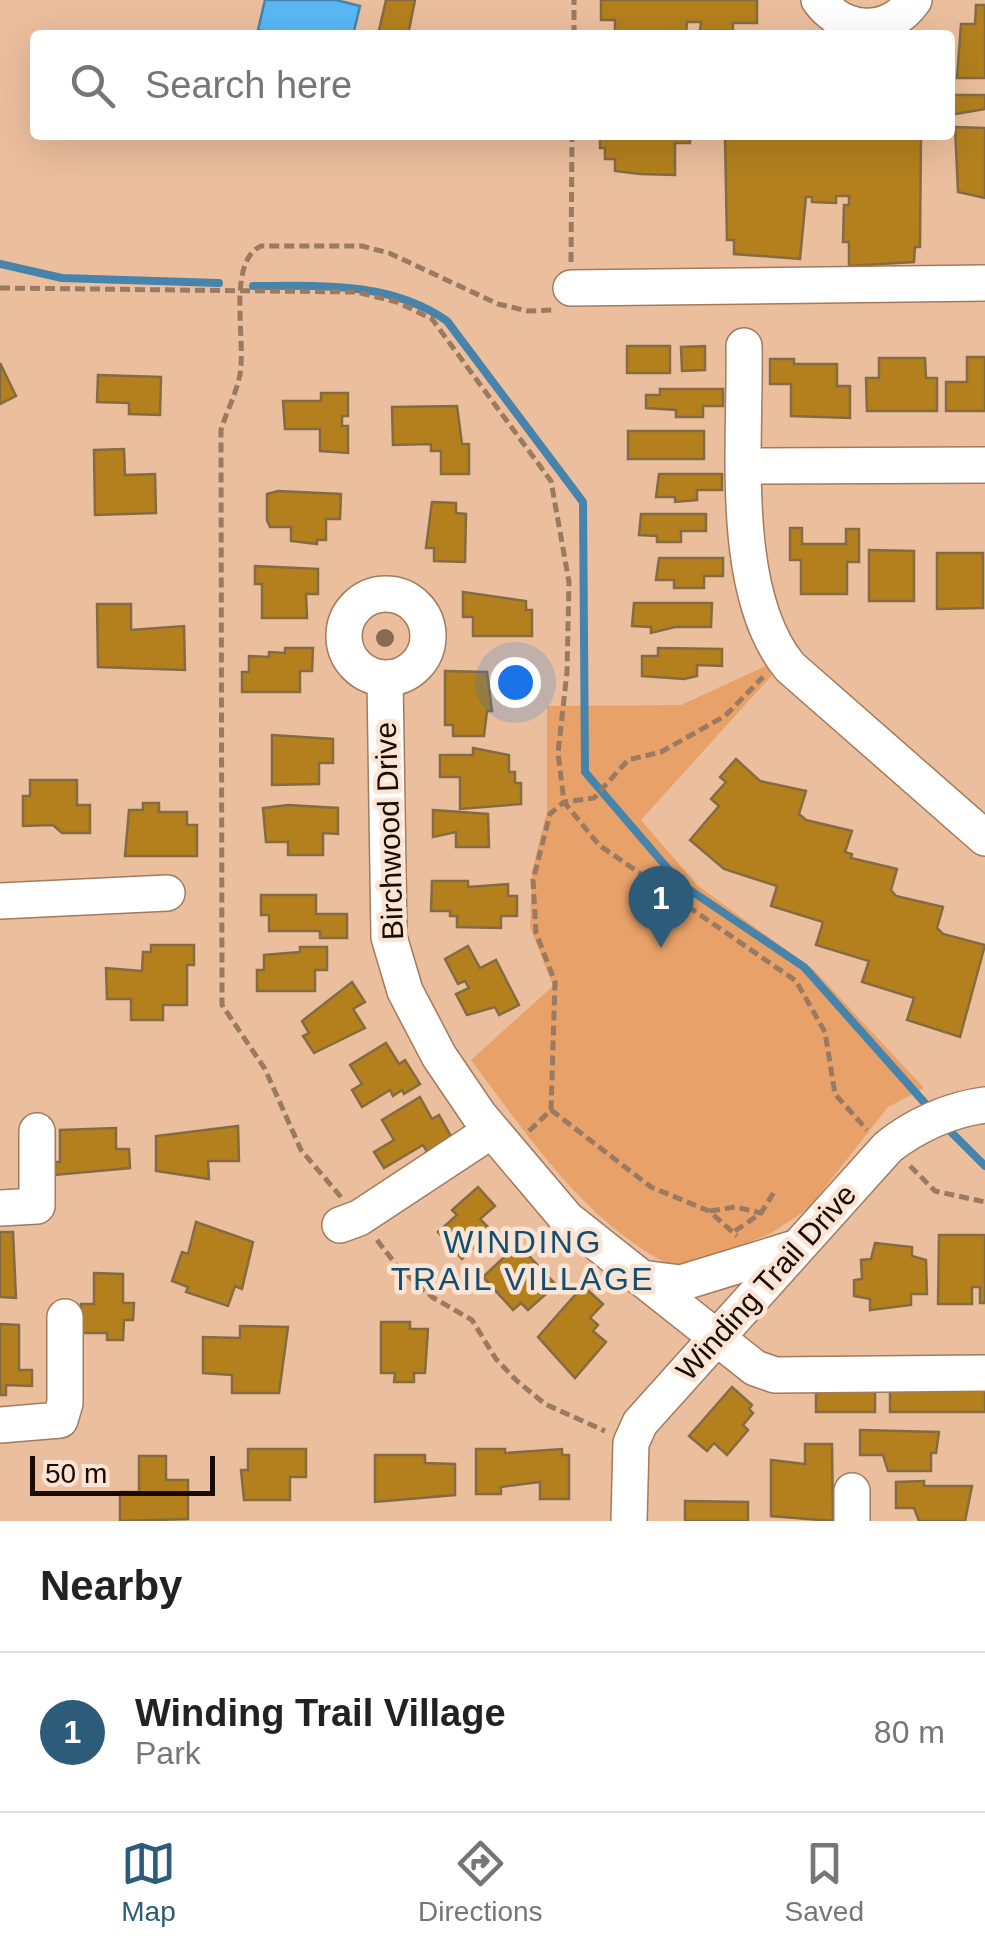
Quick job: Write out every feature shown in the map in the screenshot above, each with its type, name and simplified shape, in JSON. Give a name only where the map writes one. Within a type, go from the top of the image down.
[{"type":"street","points":[[818,0],[843,22],[862,27],[881,26],[898,18],[914,0]]},
{"type":"street","points":[[571,288],[985,284]]},
{"type":"street","points":[[744,346],[748,564],[755,603],[782,657],[985,838]]},
{"type":"street","points":[[746,466],[985,465]]},
{"type":"street","name":"Birchwood Drive","points":[[386,679],[387,909],[395,964],[439,1056],[500,1140],[567,1219],[755,1368],[775,1375],[985,1373]]},
{"type":"street","points":[[0,901],[167,893]]},
{"type":"street","name":"Winding Trail Drive","points":[[631,1443],[640,1423],[714,1336],[895,1141],[975,1106]]},
{"type":"street","points":[[0,1208],[38,1206],[37,1131]]},
{"type":"street","points":[[350,1221],[500,1140]]},
{"type":"street","points":[[641,1278],[681,1282],[740,1246],[796,1247]]},
{"type":"street","points":[[0,1425],[60,1420],[66,1403],[66,1317]]},
{"type":"street","points":[[628,1521],[631,1443]]},
{"type":"path","points":[[574,0],[574,30]]},
{"type":"path","points":[[572,140],[571,288],[560,307],[547,313],[498,304],[389,253],[362,246],[261,246],[246,258],[241,288],[242,359],[221,430],[222,1006],[264,1069],[301,1150],[350,1221],[432,1296],[472,1320],[496,1359],[545,1404],[631,1443]]},
{"type":"path","points":[[0,288],[356,292],[397,302],[432,319],[551,480],[568,582],[567,672],[558,753],[564,802],[600,845],[796,981],[825,1032],[834,1094],[856,1122],[895,1141],[934,1191],[985,1202]]},
{"type":"path","points":[[550,1110],[555,982],[536,933],[533,880],[550,814],[564,802],[594,798],[607,788],[618,768],[628,760],[661,752],[726,716],[782,657]]},
{"type":"path","points":[[500,1140],[550,1110]]},
{"type":"path","points":[[550,1110],[651,1187],[709,1211],[740,1246],[774,1192]]},
{"type":"path","points":[[709,1211],[735,1208],[761,1213]]},
{"type":"shaded area","name":"WINDING TRAIL VILLAGE","points":[[768,665],[774,673],[641,820],[697,885],[814,970],[924,1088],[888,1107],[808,1209],[771,1233],[683,1271],[650,1254],[591,1207],[539,1150],[471,1060],[553,986],[530,927],[532,872],[547,811],[547,706],[681,705]]},
{"type":"water","points":[[265,0],[336,0],[360,6],[354,30],[258,30]]},
{"type":"building","points":[[386,0],[415,0],[409,30],[379,30]]},
{"type":"building","points":[[601,0],[757,0],[757,23],[733,23],[733,30],[700,30],[701,22],[687,22],[686,30],[615,30],[615,20],[601,20]]},
{"type":"building","points":[[976,5],[985,5],[985,78],[957,78],[961,24],[975,24]]},
{"type":"building","points":[[955,95],[985,95],[985,109],[955,114]]},
{"type":"building","points":[[955,127],[985,128],[985,198],[958,192]]},
{"type":"building","points":[[600,140],[690,140],[675,143],[675,175],[615,171],[615,159],[605,159],[605,148],[600,148]]},
{"type":"building","points":[[725,140],[921,140],[920,247],[915,247],[914,262],[849,266],[849,242],[843,242],[844,205],[849,205],[849,196],[836,196],[836,203],[812,202],[812,197],[806,197],[800,259],[734,254],[734,240],[727,240]]},
{"type":"building","points":[[627,346],[670,346],[670,373],[627,373]]},
{"type":"building","points":[[705,346],[705,370],[682,371],[681,347]]},
{"type":"building","points":[[967,357],[985,357],[985,411],[946,411],[946,382],[967,382]]},
{"type":"building","points":[[879,358],[925,358],[926,378],[937,378],[937,411],[867,411],[866,378],[879,378]]},
{"type":"building","points":[[770,359],[794,359],[794,364],[837,364],[837,386],[850,386],[850,418],[791,416],[791,384],[770,384]]},
{"type":"building","points":[[0,363],[16,396],[0,404]]},
{"type":"building","points":[[98,375],[161,377],[160,415],[129,414],[129,403],[97,402]]},
{"type":"building","points":[[660,389],[723,389],[723,406],[703,406],[703,417],[676,417],[676,410],[646,408],[646,395],[660,395]]},
{"type":"building","points":[[321,393],[348,393],[348,416],[342,416],[342,426],[348,426],[348,453],[320,451],[320,429],[285,429],[283,401],[321,401]]},
{"type":"building","points":[[457,406],[462,444],[469,444],[469,474],[441,474],[441,451],[431,451],[431,444],[393,445],[392,407]]},
{"type":"building","points":[[628,431],[704,431],[704,459],[628,459]]},
{"type":"building","points":[[124,449],[125,475],[155,474],[156,513],[95,515],[94,450]]},
{"type":"building","points":[[659,474],[722,474],[722,490],[697,490],[697,500],[675,502],[675,497],[656,497]]},
{"type":"building","points":[[267,494],[341,494],[340,519],[326,519],[326,540],[317,540],[317,544],[291,541],[291,527],[270,527]]},
{"type":"building","points":[[432,502],[456,503],[456,513],[466,514],[465,562],[434,561],[434,548],[426,548]]},
{"type":"building","points":[[641,514],[706,514],[706,531],[681,531],[681,542],[657,542],[657,536],[639,535]]},
{"type":"building","points":[[790,528],[802,528],[802,544],[846,544],[846,529],[859,529],[859,562],[847,562],[847,594],[801,594],[801,560],[790,560]]},
{"type":"building","points":[[869,550],[914,551],[914,601],[869,601]]},
{"type":"building","points":[[937,553],[983,553],[983,608],[937,609]]},
{"type":"building","points":[[659,558],[723,558],[723,576],[704,576],[704,588],[674,588],[674,580],[656,580]]},
{"type":"building","points":[[255,566],[318,569],[318,594],[306,594],[307,618],[262,618],[262,584],[255,584]]},
{"type":"building","points":[[463,592],[526,601],[526,610],[532,610],[532,636],[473,636],[473,617],[463,617]]},
{"type":"building","points":[[634,603],[712,603],[711,627],[675,627],[651,633],[651,627],[632,626]]},
{"type":"building","points":[[97,604],[131,604],[131,630],[184,626],[185,670],[98,667]]},
{"type":"building","points":[[285,648],[313,648],[312,671],[300,671],[300,692],[242,692],[242,672],[249,672],[249,656],[269,657],[269,652],[285,653]]},
{"type":"building","points":[[658,648],[722,649],[722,666],[697,665],[697,676],[684,679],[642,676],[642,656],[658,656]]},
{"type":"building","points":[[445,671],[487,672],[492,711],[487,711],[484,736],[453,736],[453,725],[445,725]]},
{"type":"building","points":[[272,735],[333,739],[333,763],[319,763],[319,784],[272,785]]},
{"type":"building","points":[[473,748],[509,755],[509,772],[515,772],[515,783],[521,783],[521,804],[460,809],[460,777],[440,777],[440,755],[473,755]]},
{"type":"building","points":[[736,759],[760,781],[806,791],[799,814],[806,820],[852,831],[845,852],[852,854],[851,858],[897,869],[891,890],[896,896],[943,907],[937,928],[943,934],[985,945],[960,1037],[907,1020],[914,998],[862,982],[869,961],[816,945],[823,922],[771,906],[777,886],[724,869],[690,840],[719,806],[711,799],[726,782],[720,777]]},
{"type":"building","points":[[30,780],[77,780],[77,805],[90,805],[90,833],[62,833],[53,825],[23,826],[23,796],[30,796]]},
{"type":"building","points":[[143,803],[159,803],[159,812],[187,812],[187,825],[197,825],[197,856],[125,856],[129,810],[143,810]]},
{"type":"building","points":[[263,808],[338,808],[338,834],[323,833],[323,855],[288,855],[288,842],[266,842]]},
{"type":"building","points":[[433,810],[488,814],[489,847],[456,847],[456,832],[433,837]]},
{"type":"building","points":[[432,881],[468,881],[468,887],[508,884],[508,896],[517,896],[517,916],[501,916],[501,928],[457,927],[457,916],[450,916],[450,911],[431,911]]},
{"type":"building","points":[[261,895],[316,895],[316,914],[347,914],[347,938],[320,938],[320,931],[269,931],[269,915],[261,915]]},
{"type":"building","points":[[151,945],[194,945],[194,965],[187,965],[187,1005],[163,1005],[163,1020],[131,1020],[131,999],[107,999],[106,968],[142,971],[143,952],[151,952]]},
{"type":"building","points":[[468,946],[480,968],[496,960],[519,1005],[499,1015],[495,1007],[467,1015],[456,994],[469,988],[465,981],[458,984],[445,959]]},
{"type":"building","points":[[300,947],[327,947],[327,970],[315,970],[315,991],[257,991],[257,970],[264,970],[264,955],[300,952]]},
{"type":"building","points":[[352,982],[365,1002],[353,1009],[365,1028],[314,1053],[303,1036],[309,1033],[302,1021]]},
{"type":"building","points":[[386,1043],[399,1064],[405,1060],[420,1084],[404,1094],[402,1090],[393,1096],[390,1090],[362,1107],[352,1090],[362,1084],[350,1065]]},
{"type":"building","points":[[420,1097],[432,1119],[439,1115],[452,1138],[427,1152],[423,1145],[384,1168],[374,1152],[394,1140],[382,1120]]},
{"type":"building","points":[[238,1126],[239,1161],[208,1161],[209,1179],[156,1171],[156,1136]]},
{"type":"building","points":[[116,1128],[116,1149],[129,1149],[130,1168],[55,1175],[55,1162],[60,1162],[60,1130]]},
{"type":"building","points":[[478,1187],[495,1206],[480,1219],[491,1230],[462,1259],[438,1232],[457,1215],[452,1210]]},
{"type":"building","points":[[196,1222],[253,1242],[242,1289],[235,1286],[228,1306],[186,1292],[188,1287],[172,1281],[182,1252],[188,1254]]},
{"type":"building","points":[[0,1232],[13,1232],[16,1298],[0,1297]]},
{"type":"building","points":[[939,1235],[985,1235],[985,1303],[980,1303],[980,1287],[972,1287],[972,1304],[938,1304]]},
{"type":"building","points":[[875,1243],[912,1247],[912,1256],[926,1260],[927,1294],[911,1294],[911,1305],[870,1310],[870,1299],[854,1296],[854,1280],[862,1279],[861,1260],[871,1259]]},
{"type":"building","points":[[518,1244],[556,1285],[528,1310],[521,1303],[513,1310],[483,1277]]},
{"type":"building","points":[[94,1273],[123,1274],[123,1303],[134,1303],[133,1320],[124,1320],[123,1340],[107,1340],[107,1333],[80,1333],[81,1304],[94,1304]]},
{"type":"building","points":[[583,1286],[603,1304],[590,1318],[598,1325],[593,1331],[606,1342],[575,1378],[538,1337]]},
{"type":"building","points":[[381,1322],[410,1322],[410,1329],[428,1329],[425,1373],[414,1373],[414,1382],[394,1382],[395,1373],[381,1373]]},
{"type":"building","points":[[0,1324],[19,1325],[19,1370],[32,1370],[32,1386],[6,1385],[6,1395],[0,1395]]},
{"type":"building","points":[[240,1326],[288,1327],[279,1393],[232,1393],[232,1375],[203,1373],[203,1337],[240,1338]]},
{"type":"building","points":[[732,1387],[752,1405],[749,1409],[753,1413],[743,1425],[748,1430],[727,1455],[714,1443],[707,1451],[689,1436]]},
{"type":"building","points":[[816,1387],[875,1387],[875,1412],[816,1412]]},
{"type":"building","points":[[890,1387],[985,1387],[985,1412],[890,1412]]},
{"type":"building","points":[[860,1430],[939,1432],[936,1453],[931,1453],[931,1471],[888,1471],[883,1455],[860,1455]]},
{"type":"building","points":[[805,1444],[832,1444],[833,1521],[771,1516],[771,1460],[805,1464]]},
{"type":"building","points":[[248,1449],[306,1449],[306,1477],[290,1477],[290,1500],[244,1500],[241,1470],[248,1470]]},
{"type":"building","points":[[476,1449],[505,1449],[505,1453],[562,1449],[562,1455],[569,1455],[569,1499],[540,1499],[540,1482],[501,1487],[501,1494],[476,1494]]},
{"type":"building","points":[[375,1455],[425,1455],[425,1463],[455,1464],[455,1495],[375,1502]]},
{"type":"building","points":[[139,1456],[166,1456],[166,1480],[188,1480],[188,1519],[120,1521],[120,1492],[139,1492]]},
{"type":"building","points":[[924,1481],[924,1486],[972,1486],[965,1521],[919,1521],[914,1508],[896,1508],[896,1482]]},
{"type":"building","points":[[685,1501],[748,1502],[748,1521],[685,1521]]},
{"type":"waterway","points":[[0,264],[62,278],[219,283]]},
{"type":"waterway","points":[[253,286],[378,292],[425,308],[447,321],[583,502],[585,772],[681,884],[804,967],[931,1110]]},
{"type":"waterway","points":[[943,1124],[985,1166]]},
{"type":"place","name":"Winding Trail Village","points":[[661,948]]},
{"type":"district","name":"WINDING TRAIL VILLAGE","points":[[523,1260]]}]
